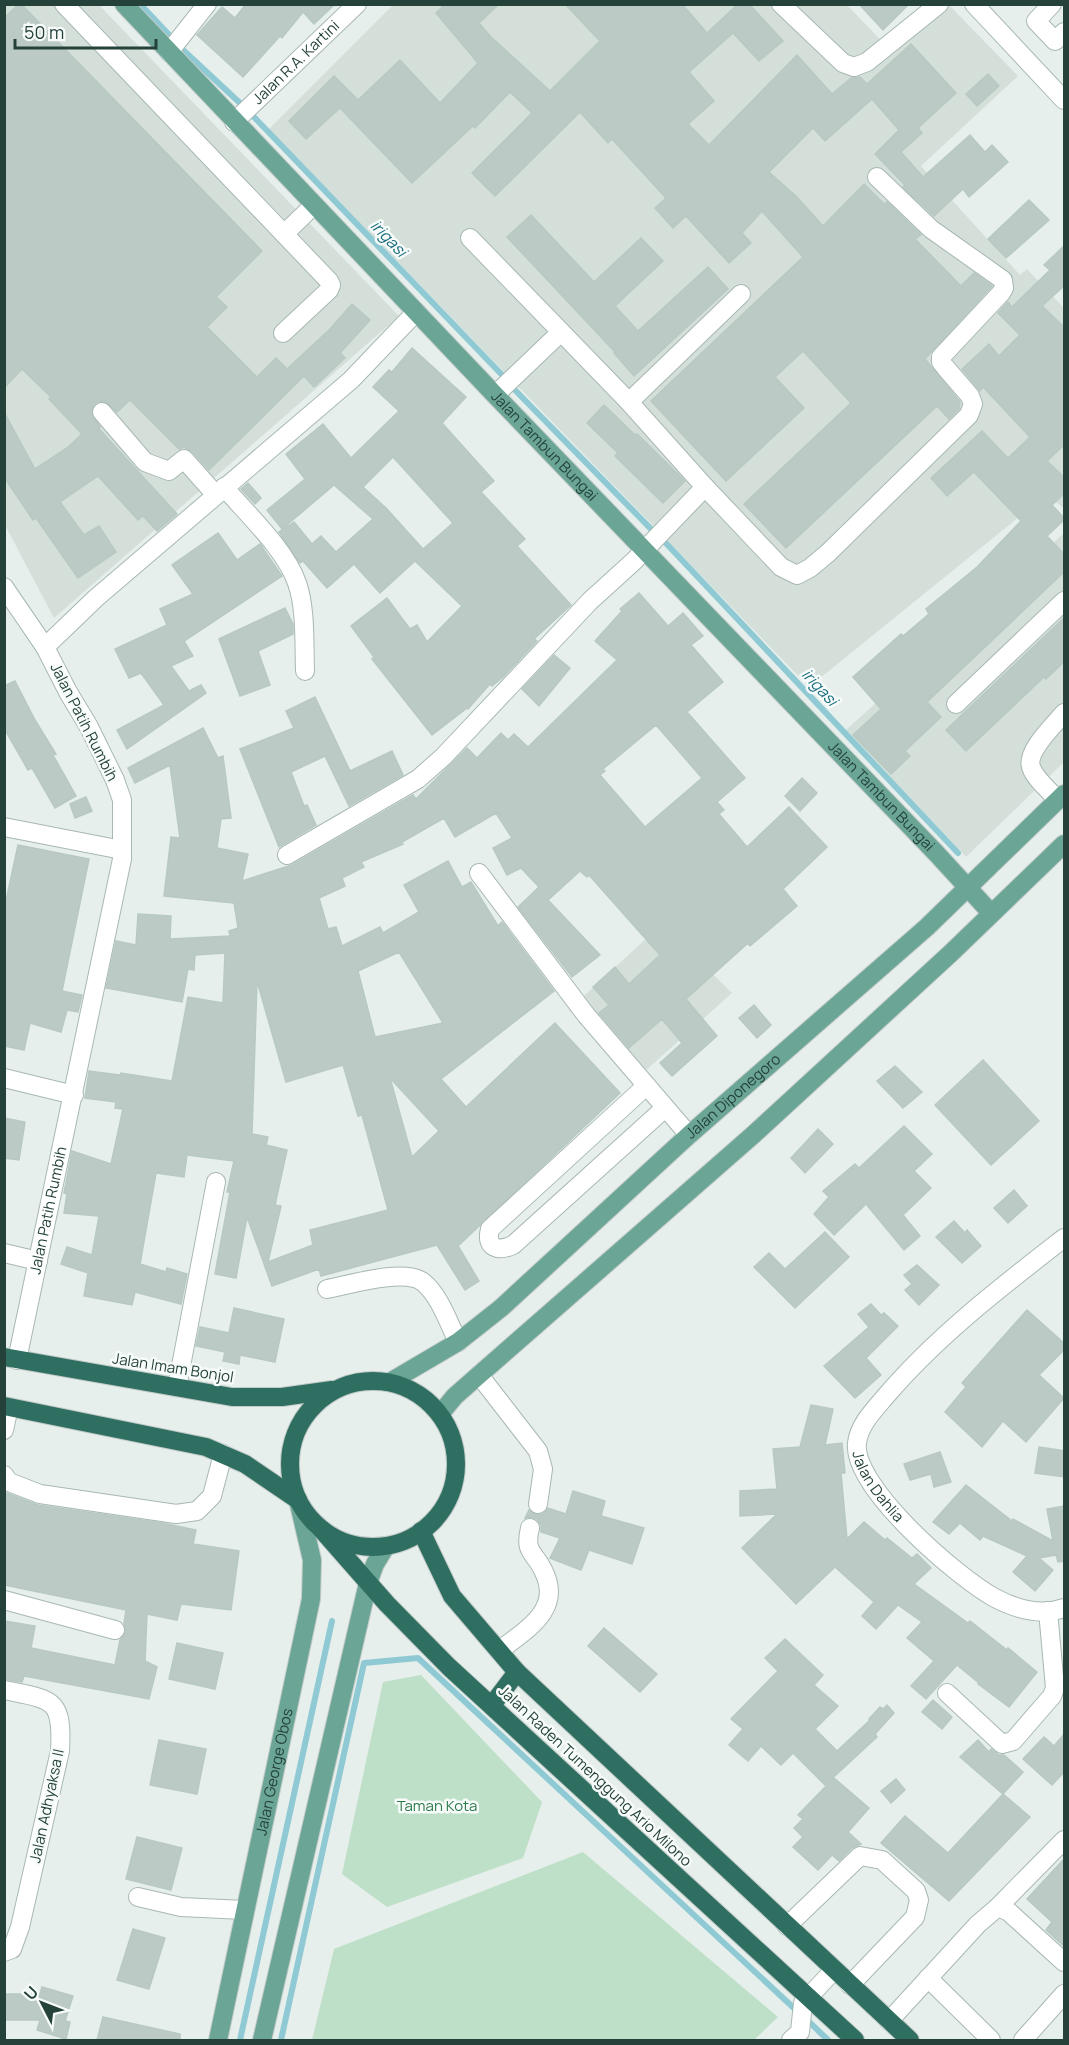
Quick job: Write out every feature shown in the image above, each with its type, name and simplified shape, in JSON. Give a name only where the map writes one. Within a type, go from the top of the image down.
[{"type":"highway","name":"Jalan Imam Bonjol","points":[[11,1359],[232,1397],[282,1397],[336,1389]]},
{"type":"highway","points":[[363,1382],[390,1382],[409,1389],[426,1400],[440,1414],[450,1433],[455,1455],[455,1477],[448,1498],[437,1516],[421,1532],[404,1541],[386,1546],[359,1546],[345,1543],[321,1529],[310,1519],[298,1500],[292,1483],[290,1465],[295,1437],[308,1413],[321,1399],[336,1389],[363,1382]]},
{"type":"highway","points":[[7,1407],[206,1447],[245,1464],[298,1500]]},
{"type":"highway","name":"Jalan Raden Tumenggung Ario Milono","points":[[321,1529],[368,1583],[449,1667],[806,2001],[855,2040]]},
{"type":"highway","name":"Jalan Raden Tumenggung Ario Milono","points":[[421,1532],[453,1596],[517,1672],[910,2040]]},
{"type":"highway","points":[[492,1705],[517,1672]]},
{"type":"main road","name":"Jalan Tambun Bungai","points":[[124,4],[234,122],[991,913]]},
{"type":"main road","name":"Jalan Diponegoro","points":[[390,1382],[458,1342],[501,1308],[689,1135],[927,927],[1061,797]]},
{"type":"main road","points":[[440,1414],[455,1396],[753,1135],[951,953],[1065,844]]},
{"type":"main road","name":"Jalan George Obos","points":[[218,2040],[311,1599],[312,1560],[298,1500]]},
{"type":"main road","points":[[262,2040],[368,1583],[375,1564],[386,1546]]},
{"type":"street","points":[[64,4],[329,281],[331,285],[329,290],[283,333]]},
{"type":"street","points":[[169,52],[207,4]]},
{"type":"street","name":"Jalan R.A. Kartini","points":[[234,122],[357,4]]},
{"type":"street","points":[[781,4],[843,63],[854,67],[867,62],[939,4]]},
{"type":"street","points":[[974,4],[1065,100]]},
{"type":"street","points":[[1052,4],[1036,21],[1055,41],[1065,32]]},
{"type":"street","points":[[1020,53],[1045,30]]},
{"type":"street","points":[[471,238],[629,402],[781,567],[797,575],[810,568],[828,553],[969,415],[973,404],[970,396],[941,362],[941,357],[1004,288],[1003,279],[931,229],[877,177]]},
{"type":"street","points":[[284,234],[314,205]]},
{"type":"street","points":[[629,402],[741,294]]},
{"type":"street","name":"Jalan Patih Rumbih","points":[[11,1359],[38,1261],[122,859],[122,800],[115,780],[45,647],[96,598],[351,380],[416,312]]},
{"type":"street","points":[[495,395],[561,332]]},
{"type":"street","points":[[102,412],[145,462],[169,471],[184,459],[282,554],[297,583],[303,616],[305,671]]},
{"type":"street","points":[[287,855],[418,779],[443,757],[590,601],[705,487]]},
{"type":"street","points":[[6,592],[45,647]]},
{"type":"street","points":[[956,704],[1065,601]]},
{"type":"street","points":[[1061,797],[1034,773],[1030,765],[1033,751],[1065,713]]},
{"type":"street","points":[[4,827],[122,850]]},
{"type":"street","points":[[479,873],[586,1016],[689,1135]]},
{"type":"street","points":[[4,1078],[74,1095]]},
{"type":"street","points":[[646,1086],[490,1229],[488,1236],[491,1244],[504,1250],[513,1245],[666,1108]]},
{"type":"street","points":[[177,1387],[216,1182]]},
{"type":"street","name":"Jalan Dahlia","points":[[1056,1610],[1037,1612],[996,1599],[941,1559],[888,1506],[871,1484],[861,1466],[857,1443],[866,1419],[900,1380],[973,1309],[1065,1238]]},
{"type":"street","points":[[4,1253],[38,1261]]},
{"type":"street","points":[[327,1289],[387,1278],[409,1278],[422,1281],[434,1296],[458,1342]]},
{"type":"street","points":[[479,1375],[538,1451],[543,1469],[538,1504]]},
{"type":"street","points":[[4,1430],[7,1407]]},
{"type":"street","points":[[6,1480],[40,1494],[176,1514],[197,1511],[212,1496],[223,1454]]},
{"type":"street","points":[[499,1651],[540,1618],[548,1604],[549,1591],[543,1570],[529,1552],[527,1541],[530,1528]]},
{"type":"street","points":[[4,1600],[115,1630]]},
{"type":"street","points":[[947,1694],[1002,1744],[1013,1741],[1046,1705],[1055,1688],[1056,1610]]},
{"type":"street","name":"Jalan Adhyaksa II","points":[[4,1690],[31,1695],[51,1703],[59,1714],[62,1726],[60,1752],[20,1927],[12,1949],[4,1952]]},
{"type":"street","points":[[889,2021],[978,1924],[998,1907],[1064,1840]]},
{"type":"street","points":[[787,1926],[860,1856],[882,1860],[898,1874],[916,1891],[919,1900],[915,1917],[850,1985]]},
{"type":"street","points":[[138,1898],[181,1907],[244,1910]]},
{"type":"street","points":[[998,1907],[1009,1912],[1065,1962]]},
{"type":"street","points":[[795,2036],[806,2001],[834,1970]]},
{"type":"street","points":[[928,1978],[991,2040]]},
{"type":"street","points":[[1023,2040],[1065,1994]]},
{"type":"shaded area","points":[[4,5],[99,5],[399,316],[54,618],[5,525]]},
{"type":"shaded area","points":[[393,5],[847,5],[893,53],[949,5],[1018,76],[921,166],[1020,275],[1027,269],[1064,308],[1064,508],[1046,495],[809,687],[269,129]]},
{"type":"shaded area","points":[[1064,533],[1064,762],[966,857],[846,730]]},
{"type":"shaded area","points":[[662,924],[732,993],[644,1072],[583,997]]},
{"type":"green space","name":"Taman Kota","points":[[421,1675],[542,1802],[523,1858],[387,1907],[342,1874],[383,1682]]},
{"type":"green space","points":[[583,1852],[778,2017],[754,2040],[312,2040],[334,1949]]},
{"type":"building","points":[[19,4],[262,251],[216,297],[227,307],[207,327],[257,377],[276,358],[287,369],[329,330],[352,304],[370,320],[340,353],[345,358],[314,387],[304,376],[209,470],[192,451],[184,447],[179,449],[130,400],[117,412],[106,402],[99,401],[94,404],[91,414],[100,427],[99,429],[177,514],[157,531],[143,516],[138,520],[98,476],[60,502],[84,535],[99,526],[116,552],[78,578],[36,518],[33,520],[4,477],[4,412],[35,469],[67,448],[82,434],[49,399],[51,397],[22,369],[4,388],[4,18]]},
{"type":"building","points":[[246,4],[335,4],[314,24],[303,12],[282,38],[280,36],[243,77],[197,35],[222,7],[235,18]]},
{"type":"building","points":[[445,4],[499,4],[479,23],[491,37],[550,91],[600,41],[565,4],[682,4],[707,33],[738,4],[749,4],[783,41],[759,61],[733,33],[689,72],[714,101],[688,124],[709,145],[797,55],[832,94],[851,78],[860,77],[867,84],[911,44],[956,93],[918,128],[922,133],[901,152],[923,177],[970,135],[985,152],[992,145],[1008,162],[969,197],[963,189],[934,216],[903,187],[905,185],[875,154],[899,130],[872,99],[825,141],[813,128],[769,172],[797,197],[823,226],[864,184],[884,204],[887,202],[921,235],[915,239],[961,286],[974,273],[992,286],[925,359],[960,402],[959,409],[949,419],[937,406],[786,548],[744,504],[851,403],[803,351],[775,377],[804,408],[726,481],[651,401],[803,257],[762,211],[742,233],[751,243],[729,263],[686,216],[673,228],[655,208],[666,198],[612,139],[608,143],[580,112],[495,196],[472,173],[532,113],[510,92],[475,128],[473,126],[412,183],[340,108],[306,139],[289,121],[334,76],[358,100],[400,60],[440,103],[478,63],[436,13]]},
{"type":"building","points":[[859,4],[909,4],[883,30]]},
{"type":"building","points":[[988,74],[999,86],[977,106],[966,94]]},
{"type":"building","points":[[1029,200],[1049,220],[1006,258],[988,239]]},
{"type":"building","points":[[531,215],[594,282],[641,238],[663,261],[615,306],[638,331],[708,267],[728,289],[634,376],[615,352],[507,237]]},
{"type":"building","points":[[1065,245],[1065,285],[1042,306],[1065,328],[1065,444],[1047,461],[1065,478],[1065,493],[1052,505],[1065,519],[1047,536],[1065,555],[1065,571],[927,702],[941,717],[905,751],[910,756],[891,774],[853,735],[881,709],[853,677],[901,634],[903,636],[929,614],[926,609],[977,567],[1021,521],[974,472],[947,496],[931,478],[982,431],[1008,458],[1030,437],[983,387],[980,391],[962,369],[989,344],[999,356],[1020,335],[998,313],[1008,302],[1012,307],[1050,270],[1044,265]]},
{"type":"building","points":[[412,348],[466,397],[442,423],[494,481],[481,492],[525,539],[517,546],[571,605],[534,639],[537,641],[503,677],[492,686],[490,684],[468,709],[432,735],[372,659],[374,657],[351,626],[387,598],[410,629],[417,625],[427,642],[462,606],[415,561],[380,593],[354,564],[327,588],[303,561],[300,563],[279,532],[294,522],[312,544],[321,536],[336,552],[373,519],[334,485],[282,529],[267,510],[305,479],[286,454],[323,424],[351,458],[399,411],[373,387],[389,370],[392,372]],"holes":[[[393,457],[453,523],[423,549],[386,508],[363,487]]]},
{"type":"building","points":[[604,405],[685,481],[663,503],[615,456],[618,453],[587,423]]},
{"type":"building","points":[[248,483],[261,498],[255,504],[241,489]]},
{"type":"building","points":[[218,533],[237,560],[260,544],[282,576],[184,641],[193,656],[171,666],[189,691],[201,685],[206,693],[127,749],[117,730],[164,705],[141,673],[129,678],[115,649],[167,625],[160,609],[193,594],[172,565]]},
{"type":"building","points":[[639,593],[668,626],[683,613],[703,636],[691,645],[723,682],[687,712],[745,778],[717,802],[724,810],[719,814],[747,847],[789,807],[827,847],[783,889],[797,906],[750,946],[748,943],[686,999],[717,1036],[672,1076],[660,1063],[682,1043],[662,1019],[629,1048],[599,1013],[609,1005],[593,987],[615,967],[629,984],[660,955],[589,875],[587,877],[580,871],[548,900],[600,955],[572,977],[518,907],[539,887],[521,868],[507,875],[493,848],[512,838],[496,813],[455,837],[444,818],[402,842],[403,844],[361,862],[364,867],[342,878],[345,886],[319,898],[328,929],[336,927],[342,946],[380,927],[383,933],[419,912],[404,885],[448,861],[462,887],[471,882],[498,926],[502,922],[554,991],[441,1079],[466,1107],[555,1023],[620,1093],[458,1246],[479,1281],[465,1290],[437,1245],[321,1276],[319,1269],[272,1286],[247,1217],[236,1278],[215,1274],[234,1161],[187,1155],[184,1177],[156,1173],[140,1264],[166,1272],[167,1268],[187,1274],[181,1304],[135,1292],[132,1305],[84,1296],[88,1273],[61,1264],[67,1247],[92,1255],[99,1216],[64,1213],[67,1194],[64,1193],[72,1151],[111,1164],[123,1109],[115,1108],[116,1102],[85,1098],[89,1071],[120,1075],[121,1073],[172,1081],[188,997],[223,1003],[225,953],[195,955],[194,970],[188,969],[182,1002],[106,988],[116,941],[136,945],[138,914],[171,916],[170,939],[230,936],[229,931],[238,928],[234,903],[164,896],[171,837],[180,838],[170,765],[135,783],[128,768],[203,728],[218,758],[223,756],[231,818],[221,819],[217,848],[248,854],[242,881],[292,865],[413,795],[416,799],[467,748],[477,758],[501,733],[508,740],[514,734],[528,747],[617,660],[595,641],[622,611],[620,609]],"holes":[[[656,725],[702,778],[645,827],[600,775],[605,771],[603,769]],[[399,952],[443,1023],[375,1037],[358,971]],[[257,981],[286,1082],[343,1065],[358,1116],[362,1115],[388,1210],[310,1230],[313,1245],[268,1262],[281,1206],[275,1205],[287,1150],[266,1145],[268,1137],[252,1134]],[[390,1078],[439,1131],[412,1157]]]},
{"type":"building","points":[[285,608],[293,624],[293,634],[258,651],[270,685],[240,696],[219,639]]},
{"type":"building","points":[[1065,617],[1065,661],[1046,679],[1044,677],[966,751],[946,730]]},
{"type":"building","points":[[554,655],[570,668],[539,706],[522,689]]},
{"type":"building","points":[[15,681],[56,754],[53,755],[76,796],[55,808],[32,768],[28,770],[4,728],[4,686]]},
{"type":"building","points":[[315,697],[350,771],[392,751],[403,775],[349,806],[325,756],[291,772],[304,806],[307,805],[316,825],[279,847],[240,749],[294,728],[286,711]]},
{"type":"building","points":[[802,778],[817,793],[800,811],[785,796]]},
{"type":"building","points":[[86,797],[92,811],[75,818],[70,804]]},
{"type":"building","points":[[18,845],[89,859],[62,991],[82,995],[78,1012],[67,1010],[61,1032],[30,1023],[24,1050],[4,1046],[4,910]]},
{"type":"building","points":[[754,1005],[771,1025],[757,1038],[739,1018]]},
{"type":"building","points":[[983,1060],[1039,1121],[991,1165],[935,1105]]},
{"type":"building","points":[[895,1066],[922,1092],[903,1108],[877,1081]]},
{"type":"building","points":[[4,1118],[25,1122],[19,1160],[4,1158]]},
{"type":"building","points":[[904,1126],[932,1154],[914,1171],[931,1188],[903,1215],[920,1236],[904,1250],[866,1204],[834,1235],[814,1214],[829,1197],[823,1191],[855,1164],[859,1168]]},
{"type":"building","points":[[818,1129],[833,1144],[805,1173],[791,1158]]},
{"type":"building","points":[[1014,1190],[1027,1206],[1008,1223],[994,1208]]},
{"type":"building","points":[[954,1221],[965,1233],[967,1230],[981,1246],[962,1263],[936,1237]]},
{"type":"building","points":[[825,1232],[849,1257],[795,1308],[754,1267],[769,1253],[785,1269]]},
{"type":"building","points":[[917,1265],[939,1285],[919,1305],[905,1290],[912,1284],[904,1275]]},
{"type":"building","points":[[871,1304],[881,1315],[884,1313],[898,1326],[866,1358],[881,1375],[855,1398],[824,1366],[869,1327],[858,1314]]},
{"type":"building","points":[[234,1308],[284,1319],[275,1362],[240,1355],[239,1364],[223,1361],[225,1352],[196,1346],[200,1327],[229,1333]]},
{"type":"building","points":[[1027,1310],[1065,1344],[1065,1349],[1039,1375],[1064,1398],[1026,1442],[1003,1421],[982,1447],[945,1412],[966,1387],[962,1383]]},
{"type":"building","points":[[811,1405],[833,1409],[825,1445],[842,1443],[845,1473],[841,1473],[847,1539],[864,1522],[912,1558],[917,1554],[931,1568],[914,1584],[968,1623],[970,1621],[1007,1650],[1008,1648],[1037,1672],[1009,1707],[957,1665],[926,1699],[911,1686],[934,1661],[907,1638],[922,1622],[898,1605],[876,1629],[862,1616],[874,1602],[835,1567],[796,1604],[742,1548],[777,1514],[740,1516],[740,1491],[777,1489],[773,1449],[800,1447]]},
{"type":"building","points":[[1039,1447],[1065,1451],[1065,1477],[1035,1473]]},
{"type":"building","points":[[940,1452],[951,1482],[934,1487],[931,1474],[910,1480],[904,1464]]},
{"type":"building","points":[[966,1485],[1012,1521],[1013,1519],[1053,1541],[1047,1509],[1065,1506],[1065,1561],[1058,1562],[1056,1555],[1039,1558],[1053,1570],[1035,1591],[1013,1572],[1027,1556],[983,1536],[980,1540],[960,1523],[949,1534],[933,1522]]},
{"type":"building","points":[[573,1491],[605,1501],[601,1516],[644,1528],[632,1564],[589,1550],[581,1570],[550,1558],[560,1538],[541,1532],[541,1525],[537,1519],[525,1518],[529,1510],[537,1515],[543,1514],[548,1508],[566,1514]]},
{"type":"building","points":[[4,1492],[38,1505],[196,1530],[193,1544],[239,1551],[231,1610],[181,1604],[177,1620],[147,1614],[145,1661],[157,1667],[149,1699],[24,1676],[22,1682],[4,1679],[4,1621],[35,1626],[31,1648],[115,1665],[120,1640],[126,1632],[124,1623],[126,1610],[4,1585]]},
{"type":"building","points":[[604,1628],[657,1674],[640,1692],[588,1646]]},
{"type":"building","points":[[785,1639],[823,1675],[814,1685],[838,1706],[815,1729],[837,1751],[870,1720],[880,1707],[883,1709],[887,1705],[894,1713],[875,1734],[877,1737],[825,1785],[793,1753],[781,1765],[761,1746],[748,1761],[729,1745],[743,1729],[731,1719],[778,1671],[765,1658]]},
{"type":"building","points":[[177,1643],[223,1653],[215,1689],[169,1679]]},
{"type":"building","points":[[933,1700],[952,1717],[942,1729],[922,1712]]},
{"type":"building","points":[[1065,1733],[1065,1771],[1052,1785],[1023,1759],[1044,1737],[1054,1746]]},
{"type":"building","points":[[159,1740],[206,1749],[197,1794],[150,1785]]},
{"type":"building","points":[[978,1740],[989,1752],[991,1749],[999,1755],[1004,1755],[1023,1772],[1003,1794],[960,1757]]},
{"type":"building","points":[[834,1778],[869,1808],[848,1832],[861,1844],[852,1848],[839,1861],[832,1855],[818,1870],[793,1847],[803,1837],[794,1828],[803,1819],[798,1815]]},
{"type":"building","points":[[896,1779],[905,1790],[891,1803],[881,1791]]},
{"type":"building","points":[[1003,1794],[1030,1817],[949,1901],[881,1843],[905,1816],[948,1853]]},
{"type":"building","points":[[137,1837],[182,1848],[171,1890],[126,1879]]},
{"type":"building","points":[[1065,1858],[1065,1947],[1046,1930],[1052,1922],[1027,1899]]},
{"type":"building","points":[[133,1929],[165,1938],[149,1989],[117,1980]]},
{"type":"building","points":[[42,1987],[73,1996],[65,2021],[70,2022],[66,2039],[37,2030],[40,2020],[4,2020],[4,1994],[40,1994]]},
{"type":"building","points":[[103,2017],[180,2034],[180,2040],[97,2040]]},
{"type":"waterway","name":"irigasi","points":[[140,4],[174,40]]},
{"type":"waterway","name":"irigasi","points":[[182,49],[241,104]]},
{"type":"waterway","name":"irigasi","points":[[253,116],[506,379]]},
{"type":"waterway","name":"irigasi","points":[[513,388],[652,530]]},
{"type":"waterway","name":"irigasi","points":[[662,539],[958,853]]},
{"type":"waterway","points":[[240,2040],[332,1621]]},
{"type":"waterway","points":[[281,2040],[364,1663],[418,1658],[797,2011]]},
{"type":"waterway","points":[[805,2018],[828,2040]]}]
